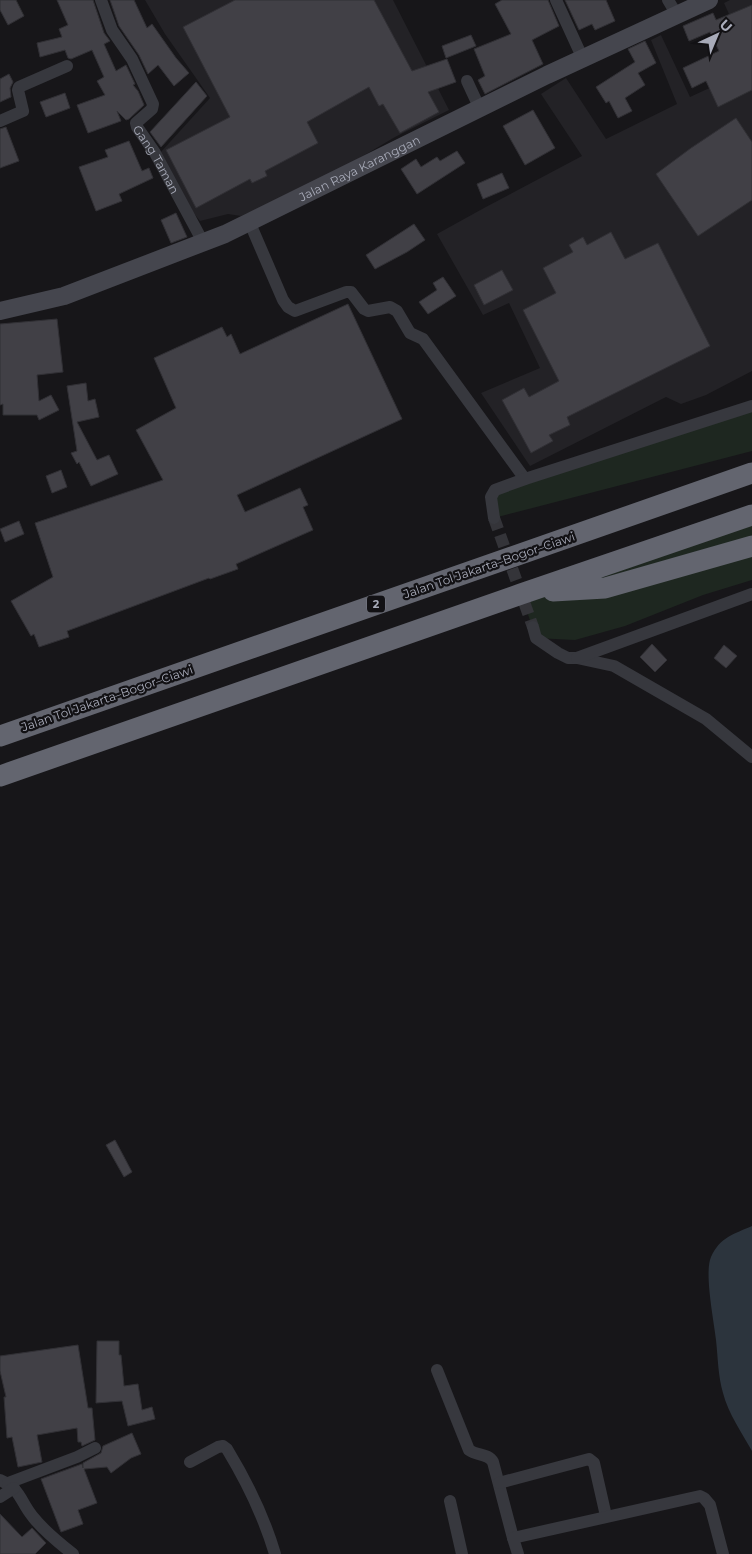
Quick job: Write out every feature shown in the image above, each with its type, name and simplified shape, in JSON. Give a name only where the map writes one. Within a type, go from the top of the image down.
[{"type":"highway","name":"Jalan Tol Jakarta–Bogor–Ciawi","points":[[0,736],[752,473]]},
{"type":"highway","points":[[0,776],[752,515]]},
{"type":"highway","points":[[529,592],[605,588],[752,546]]},
{"type":"street","name":"Gang Taman","points":[[101,0],[112,30],[132,59],[153,104],[152,109],[136,123],[137,127],[155,153],[203,242]]},
{"type":"street","points":[[556,0],[583,58]]},
{"type":"street","name":"Jalan Raya Karanggan","points":[[0,311],[64,296],[225,234],[480,109],[547,74],[583,58],[673,8],[709,0]]},
{"type":"street","points":[[0,121],[22,112],[19,87],[67,66]]},
{"type":"street","points":[[467,81],[480,109]]},
{"type":"street","points":[[249,222],[283,300],[288,307],[295,311],[346,292],[351,292],[364,309],[368,311],[390,307],[397,311],[410,333],[423,339],[525,479]]},
{"type":"street","points":[[494,518],[491,497],[495,490],[752,406]]},
{"type":"street","points":[[577,658],[752,594]]},
{"type":"street","points":[[533,627],[536,638],[568,658],[577,658],[614,666],[706,718],[752,757]]},
{"type":"street","points":[[437,1370],[469,1450],[491,1459],[518,1554]]},
{"type":"street","points":[[190,1462],[218,1447],[223,1446],[227,1449],[253,1496],[268,1530],[275,1554]]},
{"type":"street","points":[[0,1497],[8,1484],[95,1448]]},
{"type":"street","points":[[499,1483],[589,1460],[594,1463],[606,1516]]},
{"type":"street","points":[[8,1484],[33,1517],[73,1554]]},
{"type":"street","points":[[512,1538],[700,1496],[708,1501],[710,1505],[723,1554]]},
{"type":"street","points":[[450,1501],[462,1554]]},
{"type":"shaded area","points":[[145,0],[393,0],[449,110],[395,137],[353,162],[273,202],[241,216],[228,214],[200,221],[192,211],[160,153],[210,98],[165,34]]},
{"type":"shaded area","points":[[730,0],[752,0],[752,65],[724,3]]},
{"type":"shaded area","points":[[661,35],[690,97],[744,72],[752,73],[752,371],[706,395],[681,404],[666,397],[530,466],[481,393],[540,368],[509,303],[483,315],[437,234],[582,156],[541,94],[566,78],[606,139],[677,104],[651,40]]},
{"type":"shaded area","points":[[752,406],[752,451],[494,518],[492,493]]},
{"type":"shaded area","points":[[752,515],[752,580],[703,595],[625,626],[575,640],[536,638],[521,594]]},
{"type":"shaded area","points":[[752,1226],[752,1451],[732,1415],[721,1387],[710,1297],[709,1264],[715,1250],[723,1241],[733,1234]]},
{"type":"building","points":[[0,0],[16,0],[24,16],[8,25],[0,10]]},
{"type":"building","points":[[57,0],[93,0],[104,33],[110,41],[104,44],[116,71],[126,65],[135,84],[133,85],[144,105],[129,119],[126,120],[117,111],[121,121],[88,133],[77,105],[105,95],[97,81],[104,77],[92,50],[71,59],[68,58],[65,50],[40,57],[37,43],[62,37],[59,29],[68,25]]},
{"type":"building","points":[[110,0],[134,0],[147,28],[152,24],[189,73],[174,86],[158,65],[148,74],[139,55],[119,26]]},
{"type":"building","points":[[235,0],[374,0],[412,71],[447,59],[456,82],[428,92],[439,112],[400,133],[383,104],[379,106],[369,87],[307,122],[318,143],[265,171],[267,176],[252,183],[250,179],[196,208],[166,150],[230,117],[183,27]]},
{"type":"building","points":[[502,0],[548,0],[559,26],[532,40],[543,64],[485,94],[478,80],[485,76],[474,49],[511,34],[495,4]]},
{"type":"building","points":[[565,0],[606,0],[615,21],[595,30],[592,24],[579,30]]},
{"type":"building","points":[[752,5],[752,90],[718,107],[706,81],[692,88],[683,68],[719,51],[710,32],[689,41],[683,26],[713,13],[716,20]]},
{"type":"building","points":[[471,35],[476,46],[446,58],[442,46]]},
{"type":"building","points":[[645,41],[656,63],[638,73],[645,85],[625,98],[632,111],[618,118],[609,101],[606,103],[596,87],[635,62],[628,49]]},
{"type":"building","points":[[9,74],[13,82],[10,88],[11,97],[0,102],[0,79]]},
{"type":"building","points":[[196,82],[207,96],[161,147],[150,132]]},
{"type":"building","points":[[65,93],[70,108],[46,117],[40,102]]},
{"type":"building","points":[[533,110],[555,148],[525,165],[503,126]]},
{"type":"building","points":[[736,118],[752,142],[752,200],[698,236],[656,174]]},
{"type":"building","points":[[6,127],[19,161],[0,168],[0,129]]},
{"type":"building","points":[[129,141],[142,171],[149,168],[153,178],[119,194],[122,201],[96,211],[79,167],[108,157],[105,150]]},
{"type":"building","points":[[457,151],[465,163],[417,194],[401,169],[416,159],[421,167],[437,157],[440,161]]},
{"type":"building","points":[[502,173],[509,188],[483,199],[477,184]]},
{"type":"building","points":[[176,213],[187,237],[171,243],[161,220]]},
{"type":"building","points":[[414,224],[425,240],[375,269],[366,255]]},
{"type":"building","points":[[611,232],[625,259],[658,243],[710,346],[567,417],[570,425],[549,435],[553,441],[531,453],[502,400],[524,388],[529,397],[559,381],[523,310],[556,293],[543,268],[573,252],[569,245],[583,237],[587,245]]},
{"type":"building","points":[[502,270],[513,290],[484,305],[474,285]]},
{"type":"building","points":[[443,277],[456,296],[428,314],[419,302],[437,290],[433,283]]},
{"type":"building","points":[[348,304],[402,419],[237,495],[245,512],[300,488],[308,505],[303,507],[313,530],[236,564],[238,569],[67,631],[69,637],[39,647],[34,634],[31,636],[11,601],[53,577],[35,523],[163,480],[136,430],[176,408],[154,358],[222,327],[227,337],[231,334],[240,354]]},
{"type":"building","points":[[57,319],[63,372],[37,375],[39,401],[51,395],[59,410],[39,420],[37,415],[3,415],[3,404],[0,405],[0,324]]},
{"type":"building","points":[[86,383],[88,401],[95,399],[99,417],[77,422],[97,460],[109,455],[118,474],[91,486],[79,462],[77,464],[71,453],[77,451],[67,386]]},
{"type":"building","points":[[61,470],[67,487],[52,493],[46,476]]},
{"type":"building","points":[[19,521],[24,534],[5,542],[0,529]]},
{"type":"building","points":[[652,644],[667,660],[655,672],[640,657]]},
{"type":"building","points":[[724,645],[737,656],[726,668],[714,658]]},
{"type":"building","points":[[115,1140],[132,1172],[124,1177],[106,1145]]},
{"type":"building","points":[[97,1341],[119,1341],[119,1355],[121,1355],[124,1386],[138,1384],[142,1410],[152,1407],[155,1419],[128,1426],[122,1401],[96,1403]]},
{"type":"building","points":[[78,1345],[88,1408],[92,1408],[95,1440],[82,1446],[81,1442],[78,1442],[77,1428],[37,1435],[42,1462],[18,1467],[12,1437],[7,1438],[4,1397],[6,1397],[0,1371],[0,1356]]},
{"type":"building","points":[[132,1433],[141,1454],[131,1458],[111,1473],[107,1467],[84,1469],[97,1503],[78,1510],[83,1524],[61,1532],[41,1479],[82,1464],[83,1468],[83,1463],[101,1453],[103,1446]]},
{"type":"building","points":[[0,1514],[22,1537],[32,1528],[46,1543],[35,1554],[0,1554]]},
{"type":"tunnel","points":[[494,518],[533,627]]}]
